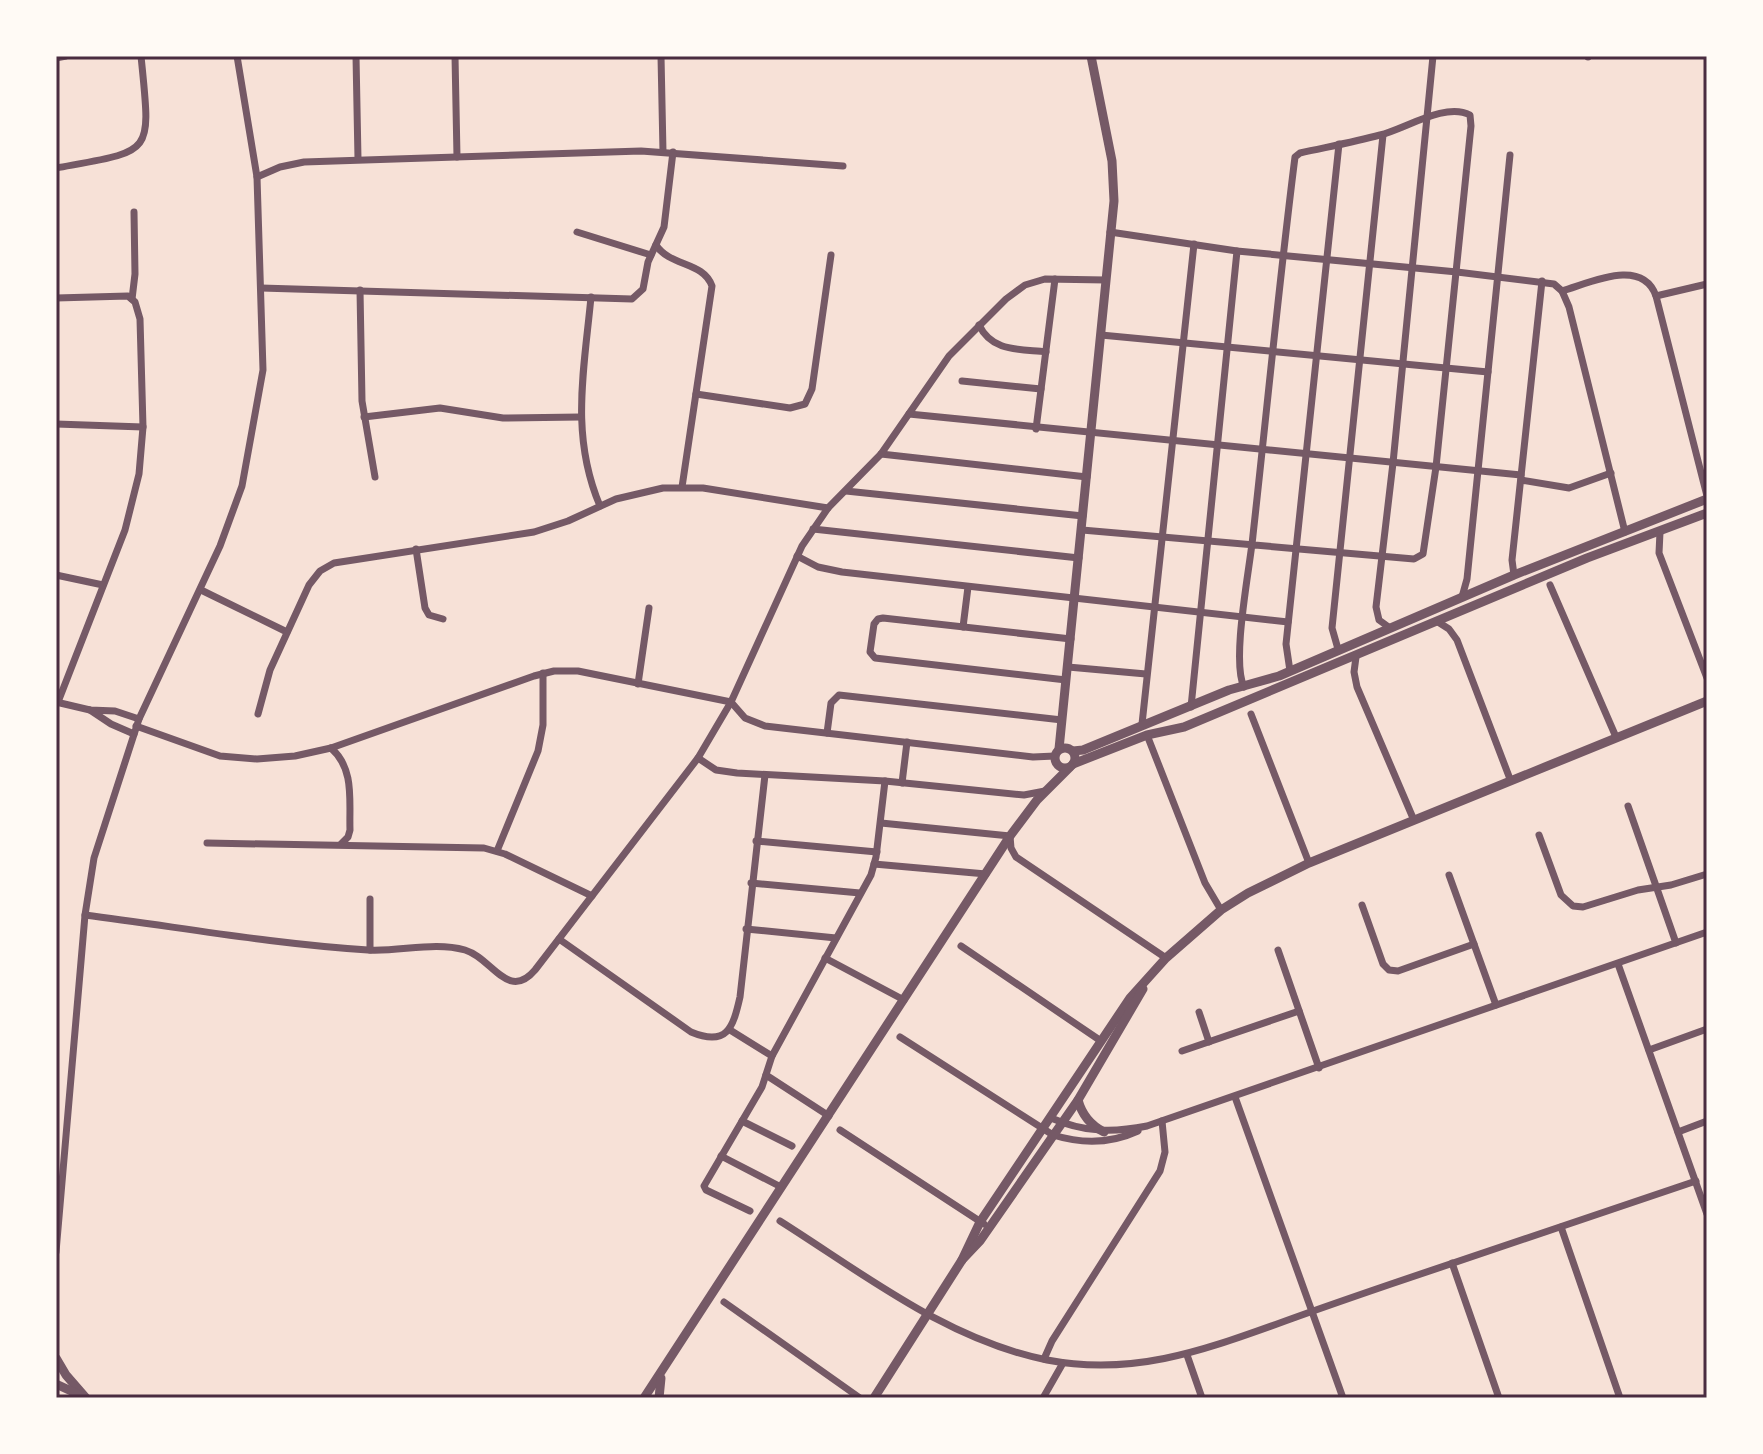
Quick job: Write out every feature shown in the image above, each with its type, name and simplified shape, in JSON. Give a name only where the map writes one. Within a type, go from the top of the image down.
[{"type":"street","points":[[56,58],[66,56]]},
{"type":"street","points":[[56,168],[124,156],[142,142],[147,119],[141,56]]},
{"type":"street","points":[[56,1252],[85,915],[94,858],[136,726],[201,590],[242,486],[263,370],[257,177],[237,56]]},
{"type":"street","points":[[356,56],[358,159]]},
{"type":"street","points":[[455,56],[457,157]]},
{"type":"street","points":[[661,56],[663,152]]},
{"type":"street","points":[[1091,56],[1114,171],[1082,530],[1057,752],[1059,766],[1071,766],[1147,735],[1184,727],[1587,558],[1707,513]]},
{"type":"street","points":[[1390,628],[1379,620],[1376,613],[1433,56]]},
{"type":"street","points":[[1082,530],[1252,546],[1381,556],[1417,558],[1423,554],[1447,367],[1470,115],[1466,112],[1429,116],[1383,135],[1300,153],[1295,157],[1283,255],[1274,351],[1263,450],[1252,546],[1244,617],[1239,663],[1244,687]]},
{"type":"street","points":[[1338,649],[1332,628],[1383,135]]},
{"type":"street","points":[[1290,671],[1286,644],[1288,622],[1339,144]]},
{"type":"street","points":[[257,177],[292,164],[358,159],[663,152],[843,166]]},
{"type":"street","points":[[261,288],[627,300],[637,297],[643,289],[651,255],[664,227],[673,152]]},
{"type":"street","points":[[1462,597],[1467,579],[1510,155]]},
{"type":"street","points":[[134,212],[135,274],[132,299],[140,319],[143,427],[139,474],[125,530],[57,702],[90,710],[115,711],[136,726],[202,751],[229,757],[276,758],[331,748],[543,673],[578,671],[731,702],[745,718],[758,724],[1033,757],[1065,748],[1083,750],[1142,724],[1290,671],[1514,575],[1707,498],[1656,296],[1645,279],[1628,274],[1562,291]]},
{"type":"street","points":[[577,232],[651,255]]},
{"type":"street","points":[[1110,232],[1237,251],[1554,284],[1562,291],[1569,307],[1625,532]]},
{"type":"street","points":[[1142,724],[1194,244]]},
{"type":"street","points":[[656,245],[670,260],[702,271],[712,286],[682,487]]},
{"type":"street","points":[[1191,707],[1237,251]]},
{"type":"street","points":[[696,394],[790,408],[805,404],[812,389],[831,255]]},
{"type":"street","points":[[85,915],[370,950],[442,946],[479,956],[504,979],[518,982],[531,975],[698,758],[731,702],[797,556],[813,529],[828,508],[881,454],[949,356],[1015,292],[1035,282],[1055,279],[1106,280]]},
{"type":"street","points":[[1036,429],[1055,279]]},
{"type":"street","points":[[1514,575],[1512,560],[1542,281]]},
{"type":"street","points":[[1656,296],[1707,284]]},
{"type":"street","points":[[360,290],[364,417],[375,477]]},
{"type":"street","points":[[56,298],[113,295],[132,299]]},
{"type":"street","points":[[591,297],[580,417],[585,462],[600,506]]},
{"type":"street","points":[[979,325],[988,339],[999,346],[1046,352]]},
{"type":"street","points":[[1101,335],[1488,372]]},
{"type":"street","points":[[962,381],[1041,389]]},
{"type":"street","points":[[364,417],[440,408],[503,418],[580,417]]},
{"type":"street","points":[[909,414],[1478,471],[1569,488],[1611,473]]},
{"type":"street","points":[[56,424],[143,427]]},
{"type":"street","points":[[881,454],[1087,477]]},
{"type":"street","points":[[258,714],[265,681],[287,632],[309,585],[326,567],[349,559],[534,532],[634,494],[682,487],[715,489],[828,508]]},
{"type":"street","points":[[846,491],[1083,516]]},
{"type":"street","points":[[813,529],[1079,558]]},
{"type":"street","points":[[1660,532],[1659,553],[1707,678]]},
{"type":"street","points":[[416,549],[425,608],[429,615],[443,619]]},
{"type":"street","points":[[797,556],[830,570],[1288,622]]},
{"type":"street","points":[[56,575],[103,585]]},
{"type":"street","points":[[1550,585],[1616,737]]},
{"type":"street","points":[[963,627],[968,587]]},
{"type":"street","points":[[201,590],[287,632]]},
{"type":"street","points":[[638,684],[649,608]]},
{"type":"street","points":[[1066,680],[875,658],[870,652],[874,624],[878,619],[1071,639]]},
{"type":"street","points":[[1438,622],[1449,629],[1457,640],[1510,779]]},
{"type":"street","points":[[1356,657],[1354,672],[1357,687],[1413,818]]},
{"type":"street","points":[[1068,667],[1146,674]]},
{"type":"street","points":[[497,851],[538,751],[543,725],[543,673]]},
{"type":"street","points":[[827,733],[831,703],[839,695],[1062,720]]},
{"type":"street","points":[[874,1398],[1125,1004],[1166,958],[1221,910],[1267,882],[1413,818],[1707,701]]},
{"type":"street","points":[[90,710],[111,724],[136,726]]},
{"type":"street","points":[[1251,714],[1309,863]]},
{"type":"street","points":[[1156,719],[1160,732]]},
{"type":"street","points":[[1147,735],[1205,883],[1221,910]]},
{"type":"street","points":[[902,783],[907,742]]},
{"type":"street","points":[[331,748],[342,758],[348,774],[349,834],[345,841],[338,844]]},
{"type":"street","points":[[644,1398],[1010,836],[1045,791],[1071,766],[1075,758],[1073,751]]},
{"type":"street","points":[[698,758],[716,770],[765,775],[885,781],[1024,795],[1045,791]]},
{"type":"street","points":[[559,939],[691,1032],[714,1037],[730,1030],[740,997],[765,775]]},
{"type":"street","points":[[750,1211],[705,1189],[705,1184],[762,1087],[772,1056],[874,864],[885,781]]},
{"type":"street","points":[[1628,806],[1676,943]]},
{"type":"street","points":[[881,823],[1010,836]]},
{"type":"street","points":[[1539,835],[1561,895],[1569,904],[1583,907],[1707,874]]},
{"type":"street","points":[[1010,836],[1016,857],[1166,958]]},
{"type":"street","points":[[756,841],[877,852]]},
{"type":"street","points":[[207,843],[472,847],[497,851],[592,896]]},
{"type":"street","points":[[874,864],[986,874]]},
{"type":"street","points":[[1449,875],[1496,1005]]},
{"type":"street","points":[[751,883],[860,893]]},
{"type":"street","points":[[370,899],[370,950]]},
{"type":"street","points":[[1362,905],[1383,964],[1389,970],[1398,971],[1474,944]]},
{"type":"street","points":[[746,929],[836,938]]},
{"type":"street","points":[[900,1037],[1042,1130],[1067,1140],[1096,1142],[1123,1137],[1147,1126],[1707,932]]},
{"type":"street","points":[[961,946],[1101,1041]]},
{"type":"street","points":[[1278,950],[1319,1068]]},
{"type":"street","points":[[825,958],[904,1000]]},
{"type":"street","points":[[1618,964],[1707,1214]]},
{"type":"street","points":[[985,1225],[1078,1100],[1130,1014],[1145,982]]},
{"type":"street","points":[[1182,1051],[1299,1011]]},
{"type":"street","points":[[1199,1012],[1209,1042]]},
{"type":"street","points":[[1649,1050],[1707,1029]]},
{"type":"street","points":[[730,1030],[772,1056]]},
{"type":"street","points":[[766,1075],[829,1116]]},
{"type":"street","points":[[1235,1097],[1343,1398]]},
{"type":"street","points":[[1078,1100],[1084,1116],[1104,1132]]},
{"type":"street","points":[[1051,1118],[1104,1132],[1147,1126]]},
{"type":"street","points":[[742,1121],[792,1146]]},
{"type":"street","points":[[1044,1359],[1052,1341],[1160,1171],[1165,1152],[1162,1121]]},
{"type":"street","points":[[1678,1132],[1707,1121]]},
{"type":"street","points":[[840,1130],[985,1225]]},
{"type":"street","points":[[721,1156],[781,1187]]},
{"type":"street","points":[[780,1221],[928,1315],[1008,1350],[1063,1363],[1132,1364],[1187,1355],[1696,1181]]},
{"type":"street","points":[[1561,1227],[1620,1398]]},
{"type":"street","points":[[1452,1263],[1499,1398]]},
{"type":"street","points":[[724,1302],[860,1398]]},
{"type":"street","points":[[1187,1355],[1202,1398]]},
{"type":"street","points":[[56,1358],[86,1398]]},
{"type":"street","points":[[1043,1398],[1063,1363]]},
{"type":"street","points":[[659,1398],[662,1370]]},
{"type":"street","points":[[56,1384],[86,1398]]}]
